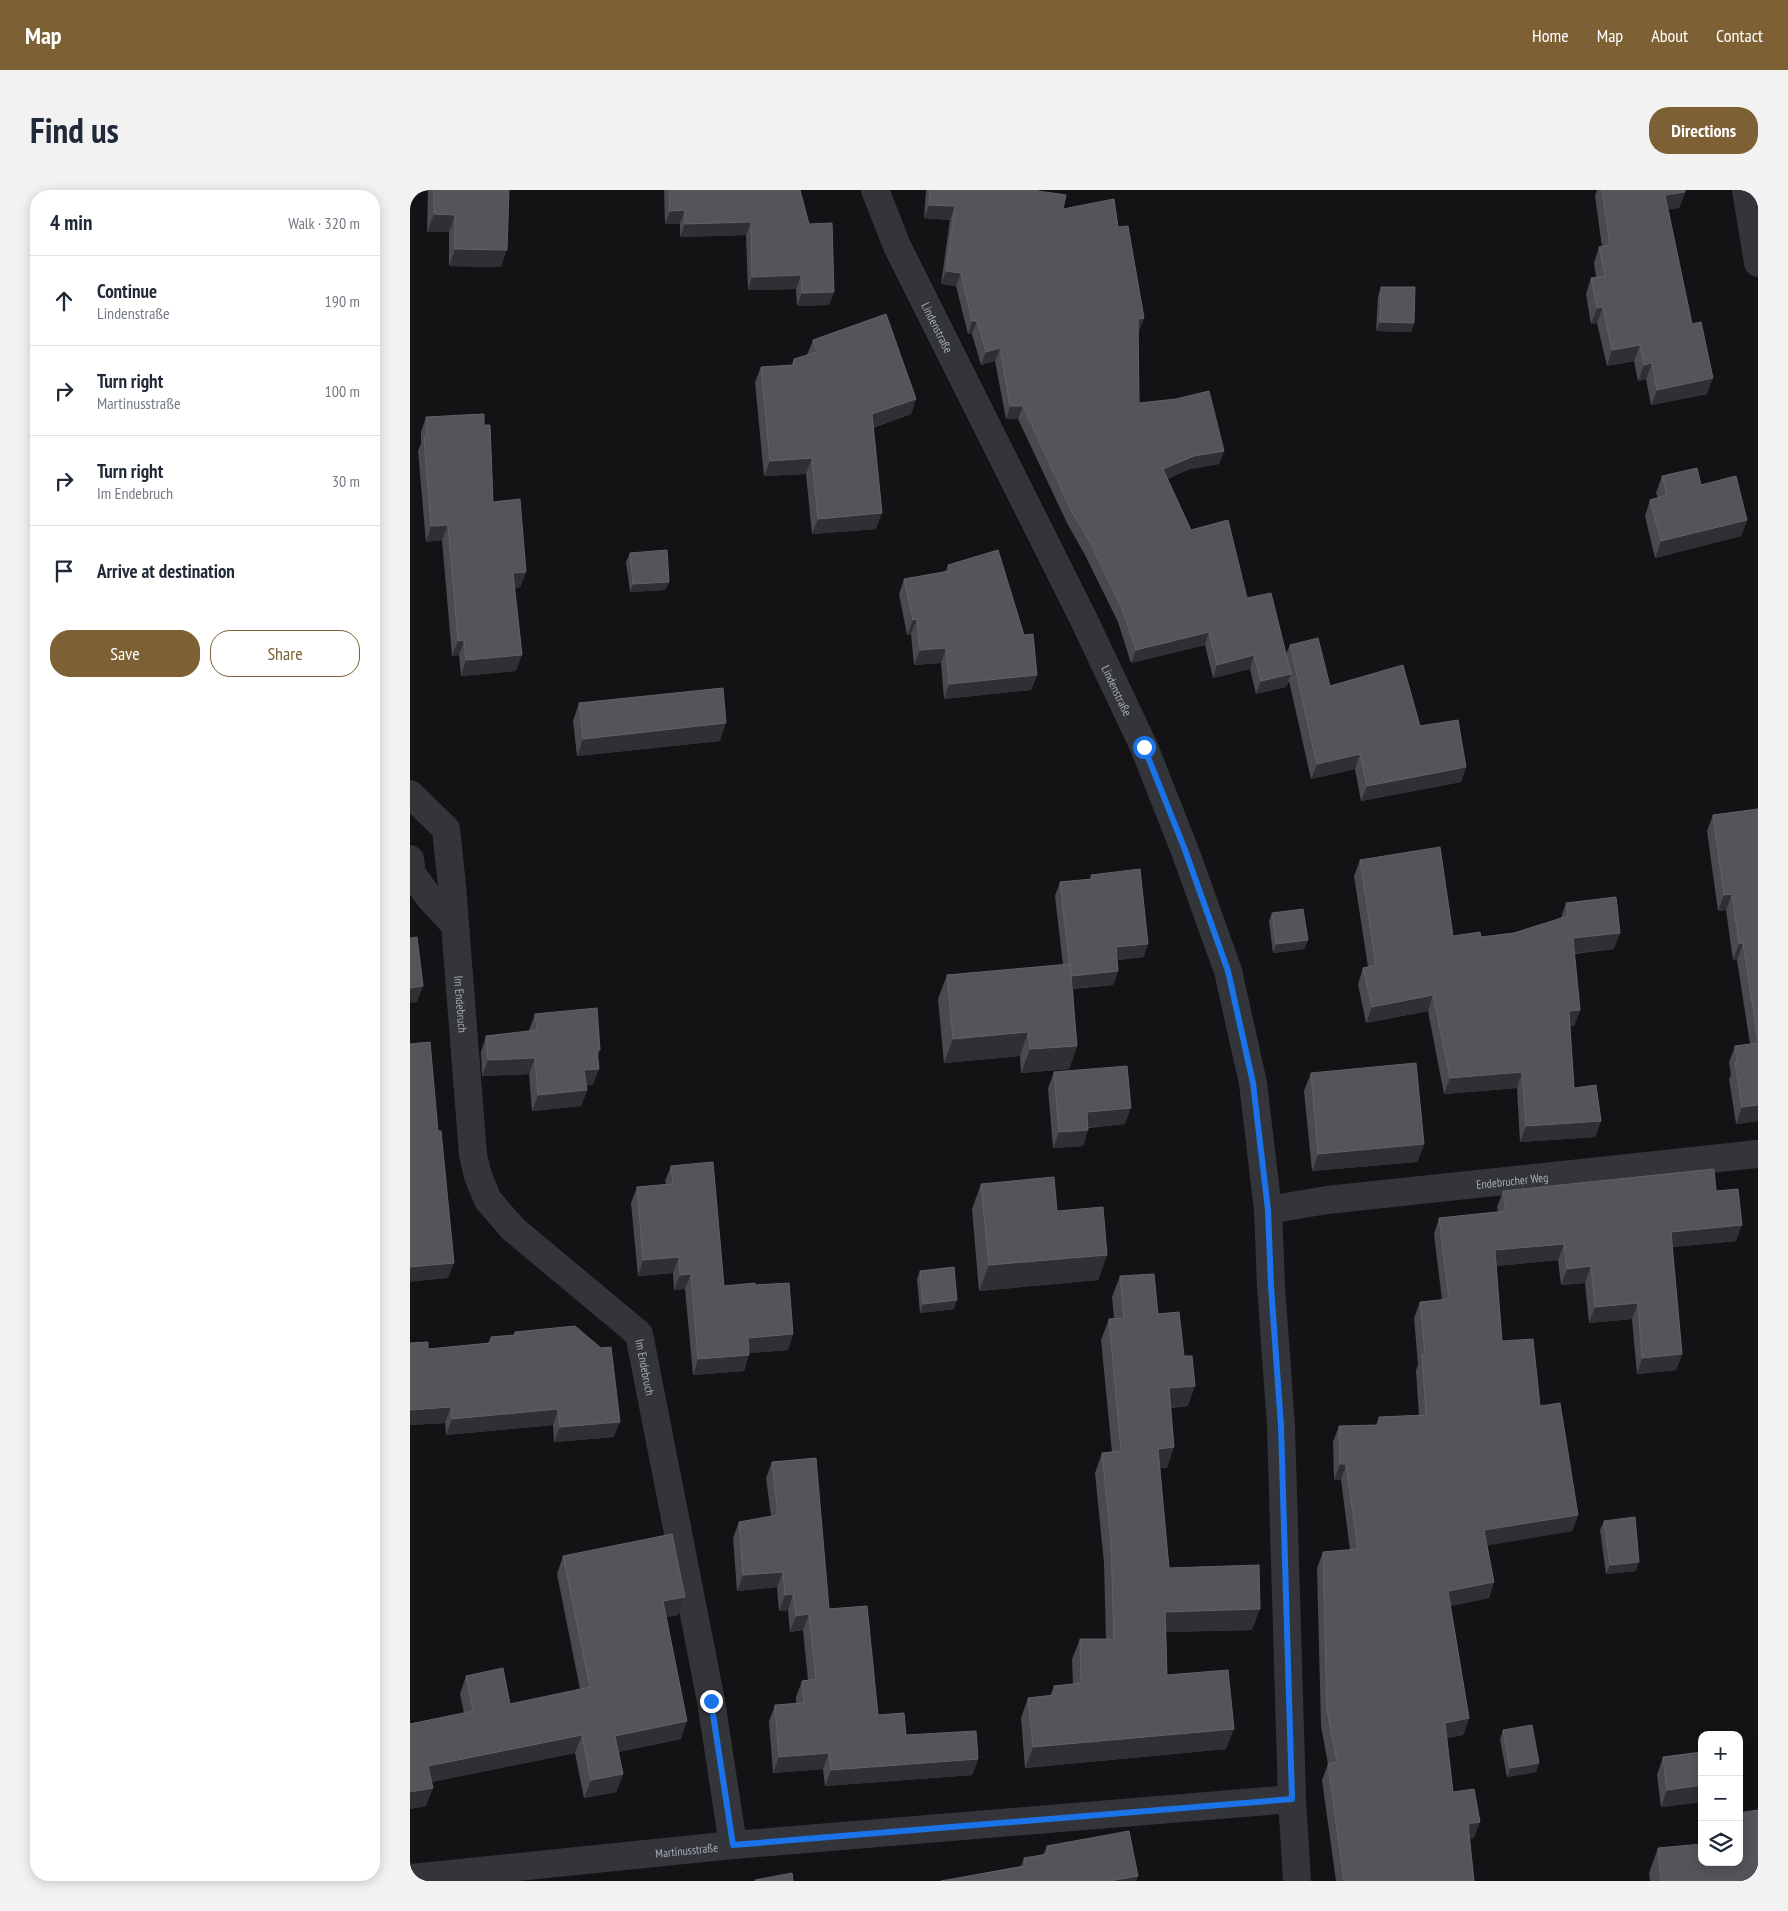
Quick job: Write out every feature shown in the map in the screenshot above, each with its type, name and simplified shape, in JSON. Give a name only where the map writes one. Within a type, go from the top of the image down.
[{"type":"street","name":"Lindenstraße","points":[[874,190],[897,246],[1084,620],[1144,747],[1185,850],[1228,971],[1253,1083],[1268,1210],[1271,1286],[1281,1426],[1292,1799],[1297,1881]]},
{"type":"street","points":[[1746,190],[1758,263]]},
{"type":"street","name":"Im Endebruch","points":[[410,794],[446,829],[473,1155],[478,1176],[488,1200],[513,1230],[639,1334],[711,1701],[733,1845]]},
{"type":"street","points":[[410,859],[412,874],[429,897],[455,925]]},
{"type":"street","name":"Endebrucher Weg","points":[[1268,1210],[1327,1200],[1758,1154]]},
{"type":"street","name":"Martinusstraße","points":[[410,1878],[733,1845],[1292,1799]]},
{"type":"building","points":[[434,190],[509,190],[507,250],[455,249],[455,215],[434,214]]},
{"type":"building","points":[[669,190],[800,190],[809,224],[832,223],[834,292],[802,293],[801,275],[752,277],[751,222],[685,224],[685,210],[670,211]]},
{"type":"building","points":[[930,190],[1038,190],[1066,195],[1063,209],[1114,199],[1118,227],[1128,226],[1144,318],[1138,319],[1139,403],[1176,399],[1209,391],[1224,451],[1194,456],[1163,469],[1191,530],[1228,520],[1247,598],[1271,593],[1291,674],[1261,681],[1254,655],[1217,665],[1209,632],[1136,650],[1122,609],[1090,542],[1071,510],[1023,406],[1010,406],[1000,348],[986,352],[977,321],[972,321],[961,273],[946,271],[955,206],[929,205]]},
{"type":"building","points":[[1602,190],[1685,190],[1685,192],[1665,195],[1692,324],[1701,322],[1713,378],[1657,390],[1652,363],[1644,365],[1640,345],[1612,350],[1603,307],[1597,308],[1591,278],[1605,276],[1599,247],[1610,245]]},
{"type":"building","points":[[1381,287],[1415,287],[1414,323],[1380,322]]},
{"type":"building","points":[[886,314],[916,399],[872,414],[882,513],[818,519],[812,458],[770,461],[761,367],[793,365],[794,359],[817,352],[813,340]]},
{"type":"building","points":[[484,414],[484,425],[490,425],[493,502],[520,499],[526,572],[513,573],[522,655],[466,660],[464,640],[458,641],[448,525],[431,526],[424,436],[427,436],[426,417]]},
{"type":"building","points":[[1697,468],[1701,485],[1736,476],[1747,520],[1661,541],[1650,500],[1667,495],[1662,476]]},
{"type":"building","points":[[667,550],[669,582],[633,584],[630,553]]},
{"type":"building","points":[[998,550],[1024,635],[1033,634],[1037,675],[949,684],[946,648],[920,650],[917,619],[913,620],[904,579],[950,571],[948,565]]},
{"type":"building","points":[[1318,638],[1330,686],[1403,665],[1420,726],[1458,720],[1466,767],[1367,786],[1360,754],[1317,764],[1290,645]]},
{"type":"building","points":[[723,688],[726,723],[583,739],[579,703]]},
{"type":"building","points":[[1758,809],[1758,1041],[1743,943],[1739,944],[1732,894],[1724,895],[1713,815]]},
{"type":"building","points":[[1440,847],[1453,936],[1480,932],[1481,937],[1514,933],[1568,916],[1566,903],[1616,897],[1620,933],[1573,938],[1580,1010],[1569,1011],[1574,1088],[1596,1085],[1601,1121],[1526,1126],[1522,1072],[1450,1078],[1433,995],[1372,1007],[1363,968],[1376,965],[1360,860]]},
{"type":"building","points":[[1140,869],[1148,944],[1116,947],[1118,971],[1071,976],[1060,882],[1092,879],[1091,875]]},
{"type":"building","points":[[1303,909],[1308,940],[1276,944],[1272,913]]},
{"type":"building","points":[[417,937],[423,986],[410,988],[410,938]]},
{"type":"building","points":[[1070,964],[1077,1046],[1030,1049],[1028,1032],[953,1039],[947,975]]},
{"type":"building","points":[[597,1008],[600,1050],[597,1050],[599,1069],[584,1070],[587,1090],[538,1095],[535,1058],[488,1060],[486,1036],[537,1030],[535,1014]]},
{"type":"building","points":[[430,1042],[438,1131],[441,1131],[454,1263],[410,1267],[410,1044]]},
{"type":"building","points":[[1758,1043],[1758,1105],[1742,1107],[1735,1063],[1737,1062],[1735,1046]]},
{"type":"building","points":[[1416,1063],[1424,1144],[1318,1154],[1311,1073]]},
{"type":"building","points":[[1127,1066],[1131,1108],[1087,1112],[1088,1130],[1059,1132],[1054,1072]]},
{"type":"building","points":[[713,1162],[724,1286],[755,1283],[755,1285],[789,1283],[793,1334],[748,1338],[749,1355],[698,1359],[691,1274],[680,1275],[679,1257],[643,1260],[637,1187],[673,1184],[671,1166]]},
{"type":"building","points":[[1714,1169],[1716,1191],[1738,1189],[1742,1225],[1671,1232],[1682,1354],[1642,1358],[1638,1303],[1595,1307],[1591,1266],[1567,1269],[1564,1244],[1495,1250],[1502,1341],[1533,1339],[1540,1406],[1560,1403],[1578,1515],[1484,1530],[1494,1582],[1448,1591],[1469,1718],[1445,1723],[1453,1792],[1474,1789],[1480,1822],[1468,1824],[1474,1881],[1344,1881],[1328,1764],[1337,1762],[1327,1710],[1323,1552],[1358,1549],[1346,1464],[1340,1464],[1339,1426],[1379,1425],[1379,1417],[1426,1415],[1422,1354],[1425,1354],[1420,1302],[1449,1299],[1439,1218],[1506,1211],[1503,1191]]},
{"type":"building","points":[[1054,1177],[1057,1211],[1103,1207],[1107,1255],[989,1265],[981,1184]]},
{"type":"building","points":[[954,1267],[957,1300],[923,1304],[920,1271]]},
{"type":"building","points":[[1154,1274],[1158,1314],[1179,1312],[1184,1356],[1192,1356],[1195,1386],[1169,1388],[1174,1447],[1158,1449],[1169,1568],[1259,1565],[1260,1609],[1165,1612],[1167,1675],[1228,1670],[1234,1729],[1033,1747],[1028,1698],[1054,1695],[1054,1686],[1081,1683],[1080,1639],[1114,1639],[1111,1542],[1102,1453],[1121,1451],[1109,1319],[1124,1318],[1120,1276]]},
{"type":"building","points":[[575,1326],[601,1348],[611,1347],[620,1422],[560,1427],[558,1409],[452,1419],[451,1407],[410,1410],[410,1343],[428,1342],[428,1349],[491,1343],[491,1337],[515,1335],[515,1332]]},
{"type":"building","points":[[816,1458],[829,1609],[867,1606],[878,1715],[904,1713],[906,1735],[976,1731],[978,1759],[831,1770],[829,1753],[779,1757],[775,1705],[804,1703],[802,1681],[816,1679],[809,1614],[796,1616],[793,1594],[785,1595],[783,1572],[743,1575],[739,1522],[778,1515],[772,1462]]},
{"type":"building","points":[[1635,1517],[1639,1562],[1610,1565],[1604,1521]]},
{"type":"building","points":[[672,1534],[685,1597],[663,1601],[687,1721],[615,1736],[623,1774],[591,1780],[582,1735],[428,1766],[433,1788],[410,1792],[410,1724],[473,1711],[466,1676],[503,1668],[510,1704],[590,1687],[563,1556]]},
{"type":"building","points":[[1532,1725],[1539,1763],[1510,1768],[1503,1730]]},
{"type":"building","points":[[1698,1753],[1698,1786],[1667,1790],[1663,1757]]},
{"type":"building","points":[[1758,1810],[1758,1881],[1661,1881],[1658,1848],[1698,1844],[1698,1866],[1743,1866],[1743,1812]]},
{"type":"building","points":[[1129,1831],[1138,1876],[1110,1881],[941,1881],[1025,1866],[1024,1858],[1048,1854],[1047,1846]]},
{"type":"building","points":[[792,1873],[793,1881],[755,1881],[755,1880]]},
{"type":"route","points":[[711,1701],[733,1845],[1292,1799],[1281,1426],[1271,1286],[1268,1210],[1253,1083],[1228,971],[1185,850],[1144,747]]}]
